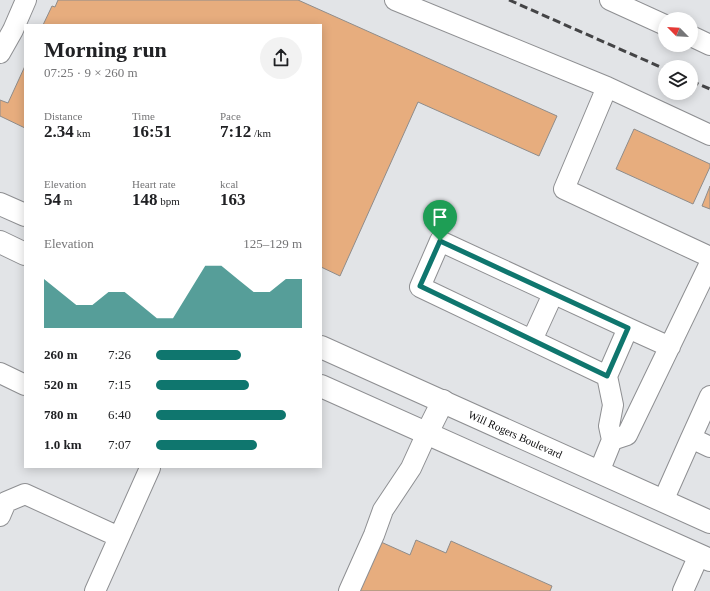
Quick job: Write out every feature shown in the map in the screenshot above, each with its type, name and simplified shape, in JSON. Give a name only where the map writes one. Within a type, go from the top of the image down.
[{"type":"main road","points":[[0,204],[24,215]]},
{"type":"main road","points":[[0,242],[24,254]]},
{"type":"main road","name":"Will Rogers Boulevard","points":[[322,347],[710,522]]},
{"type":"main road","points":[[322,386],[705,558],[710,534]]},
{"type":"main road","points":[[427,433],[443,401]]},
{"type":"main road","points":[[584,504],[599,472]]},
{"type":"lane","points":[[0,53],[26,0]]},
{"type":"lane","points":[[395,0],[607,87],[710,135]]},
{"type":"lane","points":[[610,0],[658,22]]},
{"type":"lane","points":[[698,39],[710,45]]},
{"type":"lane","points":[[607,87],[564,189],[710,257]]},
{"type":"lane","points":[[607,376],[420,286],[440,241],[670,347]]},
{"type":"lane","points":[[612,440],[627,435],[710,263]]},
{"type":"lane","points":[[532,340],[553,294]]},
{"type":"lane","points":[[599,472],[612,440],[609,426],[613,405],[607,376],[628,328]]},
{"type":"lane","points":[[0,373],[24,385]]},
{"type":"lane","points":[[662,501],[710,396]]},
{"type":"lane","points":[[349,591],[374,535],[383,510],[410,468],[427,433]]},
{"type":"lane","points":[[691,438],[710,447]]},
{"type":"lane","points":[[95,591],[150,468]]},
{"type":"lane","points":[[0,516],[6,502],[25,494],[120,537]]},
{"type":"lane","points":[[683,591],[705,558]]},
{"type":"building","points":[[58,0],[298,0],[557,116],[539,156],[418,102],[340,276],[322,267],[322,24],[43,24],[52,6],[55,7]]},
{"type":"building","points":[[24,68],[24,128],[0,116],[0,100],[8,103]]},
{"type":"building","points":[[634,129],[710,164],[693,204],[616,169]]},
{"type":"building","points":[[710,186],[710,209],[702,206]]},
{"type":"building","points":[[416,540],[446,553],[451,541],[552,586],[550,591],[359,591],[381,542],[410,555]]},
{"type":"railway","points":[[509,0],[658,66]]},
{"type":"railway","points":[[698,84],[710,89]]},
{"type":"route","points":[[440,241],[628,328],[607,376],[420,286],[440,241]]}]
